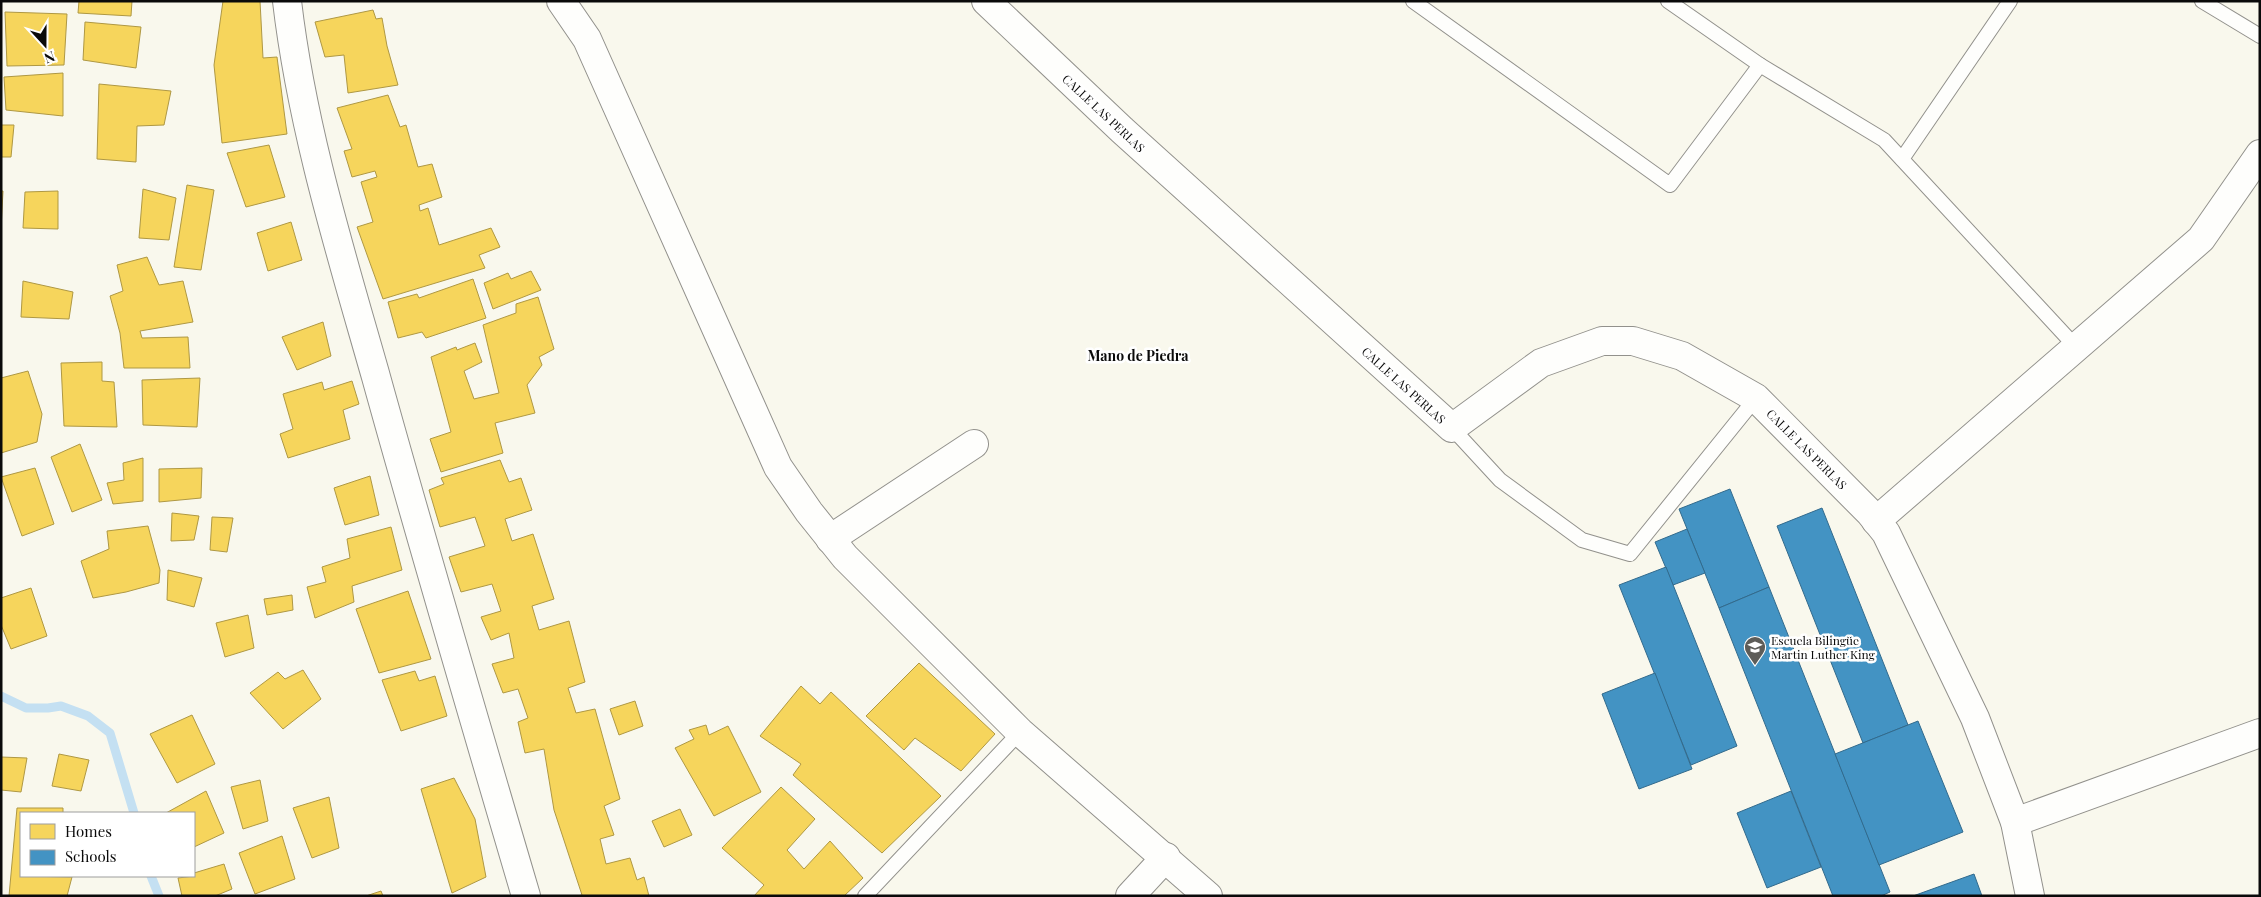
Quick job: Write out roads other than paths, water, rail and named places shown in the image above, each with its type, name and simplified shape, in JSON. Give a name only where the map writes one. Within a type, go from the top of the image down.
[{"type":"street","points":[[287,1],[290,30],[332,224],[440,605],[526,896]]},
{"type":"street","points":[[561,1],[587,39],[778,467],[809,512],[845,557],[1020,732],[1208,896]]},
{"type":"street","name":"CALLE LAS PERLAS","points":[[986,1],[1122,130],[1452,428],[1541,363],[1602,341],[1633,341],[1682,356],[1756,398],[1876,521],[1886,534],[1975,718],[2015,822],[2030,896]]},
{"type":"street","points":[[1876,521],[2201,239],[2260,154]]},
{"type":"street","points":[[830,539],[928,472],[974,444]]},
{"type":"street","points":[[2015,822],[2260,733]]},
{"type":"street","points":[[1130,896],[1166,858]]},
{"type":"lane","points":[[1413,1],[1670,185],[1760,64]]},
{"type":"lane","points":[[1668,1],[1760,64],[1884,140],[2076,347]]},
{"type":"lane","points":[[1902,159],[2010,1]]},
{"type":"lane","points":[[2202,1],[2260,36]]},
{"type":"lane","points":[[1452,428],[1500,480],[1582,540],[1630,554],[1756,398]]},
{"type":"lane","points":[[865,896],[1020,732]]},
{"type":"waterway","points":[[1,696],[26,708],[61,706],[88,716],[110,733],[134,812]]},
{"type":"waterway","points":[[151,877],[159,896]]},
{"type":"place","name":"Escuela Bilingüe Martin Luther King","points":[[1755,666]]},
{"type":"district","name":"Mano de Piedra","points":[[1138,355]]}]
